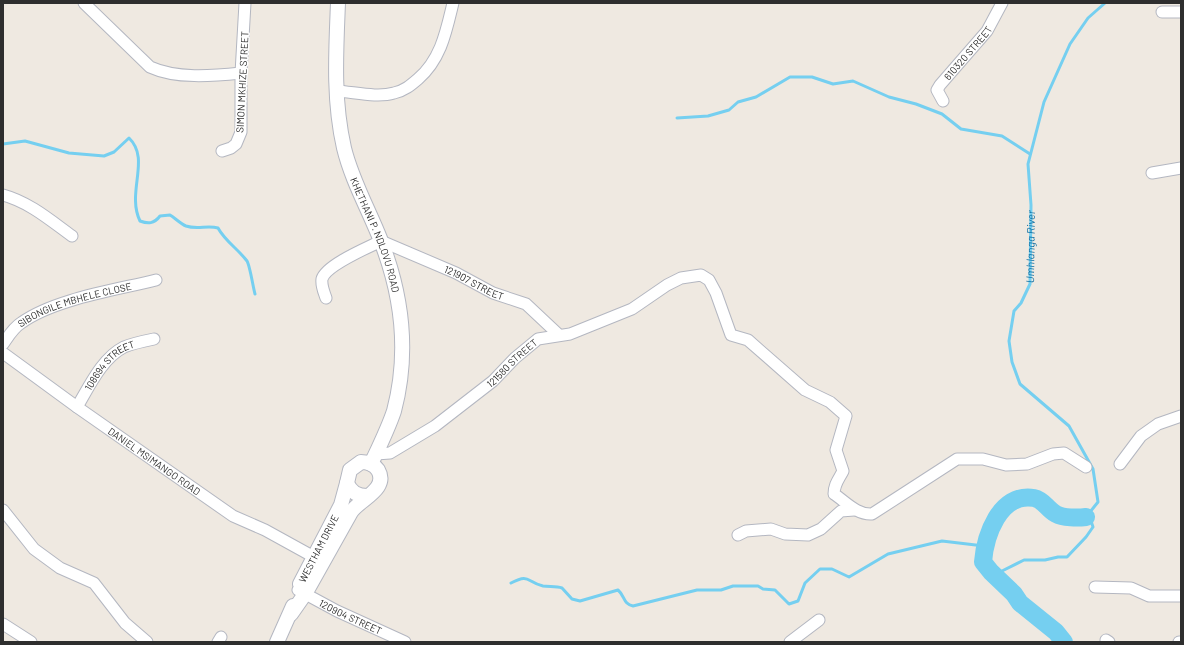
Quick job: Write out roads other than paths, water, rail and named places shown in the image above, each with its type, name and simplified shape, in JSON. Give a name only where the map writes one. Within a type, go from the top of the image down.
[{"type":"street","name":"SIMON MKHIZE STREET","points":[[222,151],[231,148],[236,144],[241,132],[241,73],[245,3]]},
{"type":"street","name":"KHETHANI P. NDLOVU ROAD","points":[[338,3],[336,91],[339,119],[345,149],[353,174],[381,241],[397,291],[402,346],[394,410],[374,459]]},
{"type":"street","points":[[336,91],[390,94],[404,90],[412,84],[435,60],[444,38],[453,3]]},
{"type":"street","name":"610320 STREET","points":[[944,101],[937,90],[987,31],[1002,3]]},
{"type":"street","points":[[89,5],[144,62],[160,72],[193,74],[241,73]]},
{"type":"street","points":[[1162,12],[1181,12]]},
{"type":"street","points":[[1152,173],[1181,168]]},
{"type":"street","points":[[3,195],[12,197],[39,212],[72,236]]},
{"type":"street","points":[[326,298],[322,287],[322,279],[328,270],[381,241]]},
{"type":"street","name":"121907 STREET","points":[[381,241],[456,273],[493,293],[526,304],[548,327],[559,335]]},
{"type":"street","name":"121580 STREET","points":[[374,459],[390,453],[435,426],[493,381],[532,344],[546,337],[570,334],[632,309],[675,280],[687,276],[701,275],[709,280],[716,293],[731,336],[748,340],[758,350],[766,354],[805,390],[830,402],[846,416],[836,450],[843,471],[836,482],[834,494],[854,510]]},
{"type":"street","name":"SIBONGILE MBHELE CLOSE","points":[[3,344],[20,323],[47,310],[74,300],[156,280]]},
{"type":"street","name":"108694 STREET","points":[[77,407],[97,375],[117,351],[131,345],[154,339]]},
{"type":"street","name":"DANIEL MSIMANGO ROAD","points":[[3,353],[77,407],[233,516],[265,530],[314,557]]},
{"type":"street","points":[[1120,464],[1141,436],[1158,424],[1181,416]]},
{"type":"street","points":[[738,535],[746,531],[771,529],[785,534],[808,534],[821,529],[841,511],[854,510],[865,515],[872,514],[957,459],[982,459],[1006,465],[1027,464],[1053,454],[1064,453],[1086,466]]},
{"type":"street","points":[[374,459],[380,481],[376,490],[367,496],[362,496],[352,492],[347,483],[348,474],[353,466],[361,462],[374,459]]},
{"type":"street","name":"WESTHAM DRIVE","points":[[302,592],[314,557],[341,505],[347,483]]},
{"type":"street","name":"WESTHAM DRIVE","points":[[277,642],[302,592],[351,512],[367,496]]},
{"type":"street","points":[[3,510],[34,549],[60,568],[94,583],[125,623],[147,642]]},
{"type":"street","points":[[1095,588],[1131,588],[1149,596],[1181,596]]},
{"type":"street","name":"120904 STREET","points":[[302,592],[337,611],[405,642]]},
{"type":"street","points":[[790,642],[819,620]]},
{"type":"street","points":[[3,624],[31,642]]},
{"type":"waterway","name":"Umhlanga River","points":[[1001,580],[1000,572],[1024,560],[1045,560],[1058,557],[1067,557],[1086,537],[1093,527],[1091,521],[1086,517],[1098,502],[1093,469],[1069,426],[1020,384],[1012,362],[1009,341],[1014,311],[1021,303],[1030,284],[1031,205],[1028,164],[1044,102],[1070,44],[1088,18],[1105,3]]},
{"type":"waterway","points":[[677,118],[708,116],[729,110],[738,102],[756,97],[790,77],[812,77],[833,84],[853,81],[889,97],[916,104],[942,114],[961,129],[1002,136],[1030,154]]},
{"type":"waterway","points":[[3,144],[25,141],[69,153],[104,156],[114,152],[129,138],[135,146],[138,156],[135,199],[136,210],[140,221],[151,223],[160,216],[170,215],[184,225],[190,227],[218,228],[224,237],[247,261],[255,294]]},
{"type":"waterway","points":[[1064,642],[1056,632],[1020,603],[1014,594],[991,572],[983,562],[984,552],[996,518],[1003,509],[1012,502],[1022,498],[1037,499],[1059,515],[1079,518],[1086,517]]},
{"type":"waterway","points":[[511,583],[525,578],[543,586],[560,587],[572,599],[580,601],[618,590],[627,604],[633,606],[697,590],[721,590],[733,586],[758,586],[763,589],[775,590],[789,604],[798,601],[805,583],[820,569],[832,569],[849,577],[888,554],[942,541],[984,546]]}]
